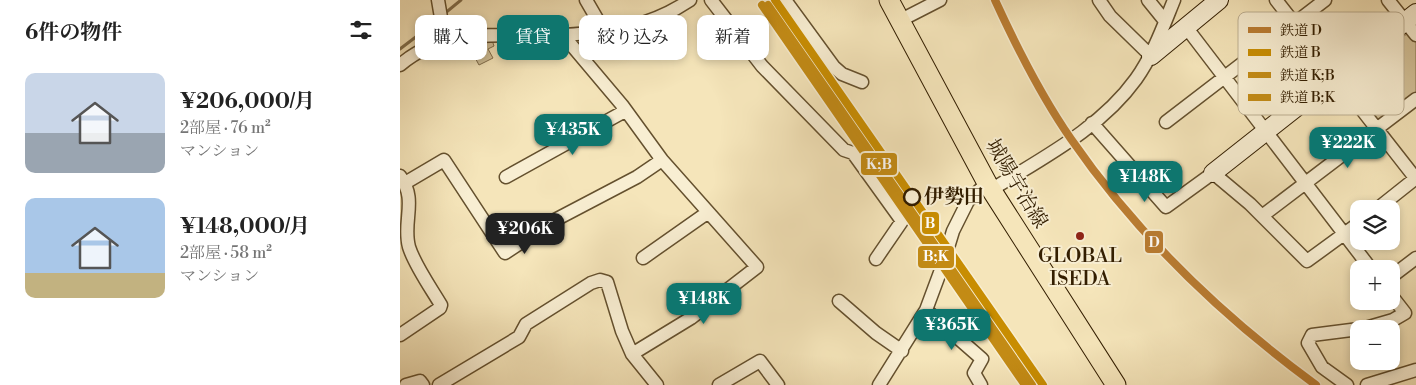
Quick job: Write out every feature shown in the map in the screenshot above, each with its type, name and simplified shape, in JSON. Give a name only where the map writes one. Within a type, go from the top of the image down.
[{"type":"main road","name":"城陽宇治線","points":[[889,0],[989,187],[1116,385]]},
{"type":"street","points":[[438,0],[440,15]]},
{"type":"street","points":[[586,0],[595,15]]},
{"type":"street","points":[[664,15],[690,0]]},
{"type":"street","points":[[711,0],[762,66],[844,150],[853,153],[902,221],[876,259]]},
{"type":"street","points":[[785,0],[834,67],[842,74],[862,82]]},
{"type":"street","points":[[899,21],[940,0]]},
{"type":"street","points":[[1099,0],[1110,16],[1150,56]]},
{"type":"street","points":[[1148,0],[1165,21]]},
{"type":"street","points":[[879,385],[926,310],[953,231],[968,202],[989,187],[1072,140],[1115,105],[1136,79],[1150,56],[1174,0]]},
{"type":"street","points":[[1150,56],[1219,0]]},
{"type":"street","points":[[1276,0],[1286,12]]},
{"type":"street","points":[[1309,12],[1325,0]]},
{"type":"street","points":[[1388,0],[1400,12]]},
{"type":"street","points":[[1186,27],[1238,94]]},
{"type":"street","points":[[569,42],[622,105],[662,160],[707,213],[757,267],[691,318],[632,354]]},
{"type":"street","points":[[400,65],[415,52]]},
{"type":"street","points":[[1166,122],[1238,67]]},
{"type":"street","points":[[1404,108],[1416,99]]},
{"type":"street","points":[[506,177],[625,111]]},
{"type":"street","points":[[1253,115],[1364,260]]},
{"type":"street","points":[[1092,122],[1166,207],[1214,173],[1288,115]]},
{"type":"street","points":[[1367,115],[1416,178],[1388,200]]},
{"type":"street","points":[[1262,216],[1396,115]]},
{"type":"street","points":[[400,335],[440,308],[441,305],[410,250],[407,237],[410,198],[402,180],[444,160],[505,253],[555,220],[662,160]]},
{"type":"street","points":[[1214,173],[1262,216],[1307,261],[1350,230]]},
{"type":"street","points":[[642,258],[707,213]]},
{"type":"street","points":[[1400,271],[1416,258]]},
{"type":"street","points":[[438,385],[519,337],[526,324],[591,282],[600,280],[607,282],[622,331],[632,354],[657,385]]},
{"type":"street","points":[[839,301],[876,333],[902,351]]},
{"type":"street","points":[[1393,320],[1405,312],[1400,306]]},
{"type":"street","points":[[926,310],[982,359],[974,373],[981,385]]},
{"type":"street","points":[[1346,385],[1322,367],[1308,343],[1312,334],[1350,330]]},
{"type":"street","points":[[719,385],[760,361],[778,385]]},
{"type":"street","points":[[1367,385],[1416,370]]},
{"type":"street","points":[[406,385],[420,381],[423,385]]},
{"type":"shaded area","points":[[1408,33],[1416,40],[1416,94],[1404,103],[1404,36]]},
{"type":"shaded area","points":[[487,40],[492,40],[494,46],[488,49],[493,58],[479,65],[476,60],[487,60]]},
{"type":"shaded area","points":[[1373,115],[1389,115],[1379,123]]},
{"type":"waterway","points":[[444,14],[461,0]]},
{"type":"waterway","points":[[400,49],[415,38]]},
{"type":"rail line","name":"B","points":[[775,0],[1043,385]]},
{"type":"rail line","name":"D","points":[[995,0],[1021,54],[1050,106],[1071,139],[1124,209],[1183,273],[1247,331],[1316,385]]},
{"type":"rail line","name":"B;K","points":[[762,5],[1025,385]]},
{"type":"rail line","name":"K;B","points":[[768,5],[1032,385]]},
{"type":"place","name":"伊勢田","points":[[912,197]]},
{"type":"place","name":"GLOBAL ISEDA","points":[[1080,236]]}]
